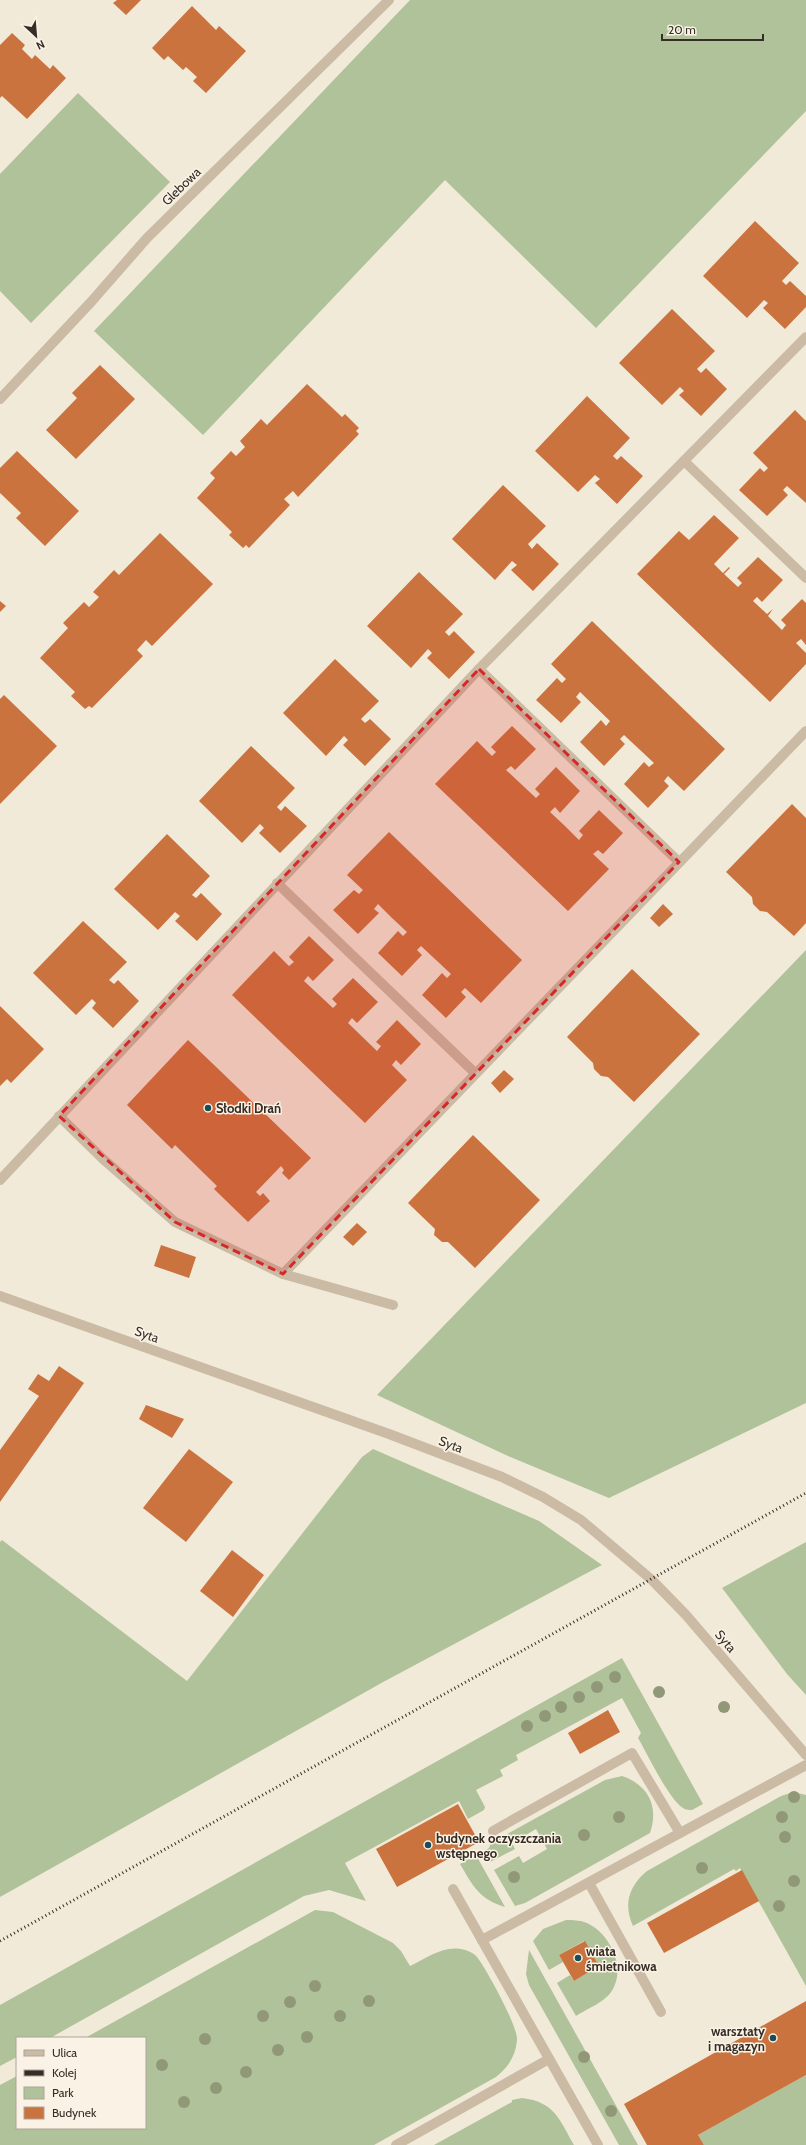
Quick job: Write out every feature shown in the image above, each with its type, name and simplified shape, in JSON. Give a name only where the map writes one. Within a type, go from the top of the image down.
[{"type":"street","name":"Glebowa","points":[[0,399],[91,302],[147,238],[389,0]]},
{"type":"street","points":[[0,1180],[277,882],[479,669],[806,337]]},
{"type":"street","points":[[684,461],[806,578]]},
{"type":"street","points":[[479,669],[679,862]]},
{"type":"street","points":[[283,1274],[806,731]]},
{"type":"street","points":[[277,882],[475,1074]]},
{"type":"street","points":[[59,1116],[103,1159],[175,1222],[283,1274],[393,1305]]},
{"type":"street","name":"Syta","points":[[0,1296],[389,1434],[502,1478],[543,1497],[581,1520],[652,1580],[686,1615],[806,1755]]},
{"type":"street","points":[[493,1831],[632,1753],[680,1833]]},
{"type":"street","points":[[482,1940],[806,1765]]},
{"type":"street","points":[[589,1883],[661,2012]]},
{"type":"street","points":[[453,1890],[598,2145]]},
{"type":"street","points":[[396,2145],[549,2059]]},
{"type":"highlighted area","points":[[479,669],[679,862],[283,1274],[175,1222],[59,1116]]},
{"type":"green space","points":[[410,0],[806,0],[806,111],[596,328],[445,180],[203,435],[94,331]]},
{"type":"green space","points":[[78,93],[170,182],[31,323],[0,291],[0,174]]},
{"type":"green space","points":[[806,950],[806,1403],[609,1498],[508,1456],[377,1395]]},
{"type":"green space","points":[[373,1449],[539,1521],[602,1565],[385,1681],[0,1897],[0,1542],[2,1540],[187,1681],[362,1457]]},
{"type":"green space","points":[[806,1542],[806,1695],[787,1674],[722,1588]]},
{"type":"green space","points":[[622,1658],[703,1804],[692,1810],[686,1810],[677,1803],[659,1776],[638,1738],[641,1733],[622,1698],[516,1755],[518,1760],[500,1770],[503,1776],[476,1790],[485,1807],[484,1810],[468,1819],[459,1801],[345,1863],[366,1901],[329,1890],[304,1896],[52,2037],[16,2037],[16,2058],[0,2066],[0,2005]]},
{"type":"green space","points":[[622,1776],[639,1785],[650,1798],[653,1814],[650,1833],[525,1903],[515,1906],[494,1870],[519,1856],[523,1863],[547,1849],[536,1829],[512,1843],[515,1849],[490,1862],[484,1851],[489,1848],[491,1843],[605,1780]]},
{"type":"green space","points":[[793,1792],[806,1795],[806,1986],[740,1868],[736,1871],[734,1869],[633,1926],[628,1910],[628,1903],[632,1889],[647,1871],[781,1796]]},
{"type":"green space","points":[[476,1855],[505,1907],[496,1904],[483,1896],[473,1885],[460,1864]]},
{"type":"green space","points":[[315,1910],[333,1912],[393,1943],[401,1951],[410,1966],[435,1953],[447,1949],[461,1949],[474,1954],[482,1964],[507,2010],[516,2032],[517,2039],[515,2051],[511,2061],[496,2077],[374,2145],[0,2145],[0,2085],[16,2077],[16,2129],[146,2129],[146,2037],[87,2037]]},
{"type":"green space","points":[[566,1920],[587,1923],[602,1934],[613,1951],[618,1970],[617,1980],[610,1994],[576,2016],[557,1983],[570,1975],[574,1981],[599,1966],[584,1941],[559,1955],[563,1962],[549,1970],[533,1941],[543,1929]]},
{"type":"green space","points":[[529,1950],[638,2145],[619,2145],[529,1985],[526,1974]]},
{"type":"green space","points":[[806,2075],[806,2145],[704,2145],[698,2135]]},
{"type":"green space","points":[[522,2098],[542,2103],[555,2113],[574,2145],[434,2145],[512,2102],[512,2100]]},
{"type":"building","points":[[117,0],[141,0],[126,15],[113,3]]},
{"type":"building","points":[[192,6],[216,30],[219,26],[246,51],[206,93],[193,81],[197,77],[186,67],[183,70],[168,56],[164,60],[152,48]]},
{"type":"building","points":[[12,33],[25,45],[22,49],[32,59],[35,55],[50,69],[53,65],[66,78],[27,119],[2,96],[0,98],[0,45]]},
{"type":"building","points":[[755,221],[799,263],[782,281],[786,285],[790,281],[806,296],[806,307],[785,329],[763,308],[768,303],[764,300],[747,318],[703,276]]},
{"type":"building","points":[[672,309],[715,351],[697,369],[701,373],[706,368],[727,389],[701,416],[679,395],[684,391],[680,387],[662,405],[619,363]]},
{"type":"building","points":[[100,365],[135,399],[76,459],[46,430],[77,398],[72,393]]},
{"type":"building","points":[[307,384],[342,417],[345,414],[359,428],[356,431],[359,434],[298,497],[293,491],[284,499],[290,505],[249,548],[246,545],[243,548],[229,535],[232,532],[197,498],[215,478],[210,473],[231,451],[236,456],[245,447],[240,441],[261,419],[267,425]]},
{"type":"building","points":[[587,396],[630,438],[613,456],[617,460],[621,456],[643,476],[617,504],[595,483],[600,479],[595,475],[578,492],[535,451]]},
{"type":"building","points":[[795,410],[806,421],[806,503],[787,486],[783,490],[788,495],[767,516],[739,490],[760,468],[764,472],[768,468],[753,453]]},
{"type":"building","points":[[17,451],[79,511],[45,546],[16,518],[21,513],[0,493],[0,468]]},
{"type":"building","points":[[503,485],[546,526],[528,544],[532,549],[537,543],[559,564],[533,591],[511,570],[517,565],[512,561],[495,580],[452,539]]},
{"type":"building","points":[[714,515],[739,538],[714,564],[723,573],[729,567],[730,568],[724,574],[738,587],[742,583],[737,578],[758,557],[783,580],[762,602],[757,597],[753,601],[767,614],[773,609],[768,616],[782,630],[786,625],[781,620],[802,599],[806,603],[806,645],[801,639],[796,643],[806,653],[806,664],[770,702],[637,574],[679,531],[689,540]]},
{"type":"building","points":[[160,533],[213,584],[152,646],[146,640],[137,650],[143,656],[92,708],[89,706],[85,709],[71,696],[75,692],[40,658],[68,628],[63,623],[84,602],[89,607],[99,597],[93,592],[114,570],[119,575]]},
{"type":"building","points":[[419,572],[463,614],[445,632],[449,636],[454,631],[475,652],[449,679],[427,658],[432,653],[428,649],[411,668],[367,626]]},
{"type":"building","points":[[0,601],[6,606],[0,612]]},
{"type":"building","points":[[592,621],[725,749],[684,791],[668,776],[664,781],[669,786],[648,808],[624,784],[644,762],[649,767],[654,763],[624,735],[620,739],[625,744],[604,766],[580,742],[601,720],[606,726],[610,721],[580,692],[576,697],[581,702],[561,723],[536,700],[557,678],[562,683],[566,679],[551,664]]},
{"type":"building","points":[[335,659],[379,701],[361,719],[365,723],[370,719],[391,739],[365,766],[343,745],[348,740],[344,736],[326,756],[283,713]]},
{"type":"building","points":[[4,695],[57,746],[0,804],[0,699]]},
{"type":"building","points":[[512,726],[536,749],[515,770],[511,766],[506,770],[536,798],[540,794],[535,789],[556,767],[580,791],[560,813],[555,807],[550,812],[579,840],[583,835],[579,831],[599,810],[623,833],[603,854],[598,850],[593,854],[609,869],[568,911],[435,784],[477,741],[492,756],[496,752],[491,747]]},
{"type":"building","points":[[251,746],[295,788],[277,807],[281,811],[285,806],[307,826],[280,853],[259,833],[264,828],[260,824],[242,843],[199,801]]},
{"type":"building","points":[[792,804],[806,818],[806,923],[794,936],[767,912],[760,911],[753,904],[752,897],[726,872]]},
{"type":"building","points":[[389,832],[522,960],[481,1003],[465,988],[461,992],[466,997],[446,1018],[422,995],[442,973],[447,978],[451,974],[421,946],[417,950],[422,955],[402,976],[378,953],[398,931],[403,936],[407,932],[378,904],[374,909],[379,913],[358,934],[333,910],[354,890],[359,894],[363,890],[347,875]]},
{"type":"building","points":[[167,834],[210,876],[192,895],[196,898],[201,893],[222,914],[197,941],[175,921],[180,916],[175,912],[158,930],[114,889]]},
{"type":"building","points":[[663,904],[673,914],[659,927],[650,918]]},
{"type":"building","points":[[83,921],[127,962],[109,980],[114,984],[118,980],[139,1001],[113,1028],[92,1008],[96,1003],[92,999],[76,1015],[33,973]]},
{"type":"building","points":[[309,936],[334,960],[313,981],[308,976],[304,981],[333,1008],[337,1004],[332,999],[353,978],[378,1002],[357,1023],[352,1018],[348,1023],[377,1051],[381,1046],[376,1042],[397,1020],[421,1044],[401,1065],[396,1060],[392,1065],[407,1080],[365,1123],[232,995],[274,951],[289,966],[294,962],[289,957]]},
{"type":"building","points":[[632,969],[700,1034],[634,1102],[608,1077],[601,1076],[594,1069],[593,1063],[567,1037]]},
{"type":"building","points":[[0,1006],[44,1049],[11,1083],[7,1079],[0,1086]]},
{"type":"building","points":[[188,1040],[311,1158],[289,1180],[282,1173],[284,1170],[281,1166],[256,1192],[260,1196],[263,1193],[270,1201],[248,1222],[214,1189],[217,1186],[175,1145],[172,1149],[127,1105]]},
{"type":"building","points":[[504,1070],[514,1079],[500,1093],[491,1083]]},
{"type":"building","points":[[473,1135],[540,1200],[475,1268],[448,1242],[442,1242],[434,1235],[435,1229],[408,1203]]},
{"type":"building","points":[[357,1223],[367,1232],[353,1246],[343,1237]]},
{"type":"building","points":[[161,1245],[196,1257],[189,1278],[154,1266]]},
{"type":"building","points":[[59,1366],[84,1383],[0,1502],[0,1450],[39,1396],[28,1389],[38,1374],[49,1381]]},
{"type":"building","points":[[146,1405],[184,1419],[172,1438],[139,1419]]},
{"type":"building","points":[[189,1449],[233,1482],[186,1542],[143,1508]]},
{"type":"building","points":[[232,1550],[264,1575],[233,1617],[200,1591]]},
{"type":"building","points":[[608,1710],[620,1732],[580,1754],[568,1733]]},
{"type":"building","name":"budynek oczyszczania wstępnego","points":[[458,1804],[479,1842],[397,1887],[376,1849]]},
{"type":"building","points":[[742,1870],[759,1901],[664,1953],[647,1923]]},
{"type":"building","name":"wiata śmietnikowa","points":[[585,1941],[599,1966],[574,1981],[559,1955]]},
{"type":"building","name":"warsztaty i magazyn","points":[[806,2001],[806,2075],[698,2135],[704,2145],[647,2145],[624,2104]]},
{"type":"railway","points":[[0,1941],[806,1493]]},
{"type":"place","name":"Słodki Drań","points":[[208,1108]]},
{"type":"place","name":"budynek oczyszczania wstępnego","points":[[428,1845]]},
{"type":"place","name":"wiata śmietnikowa","points":[[578,1958]]},
{"type":"place","name":"warsztaty i magazyn","points":[[773,2038]]}]
